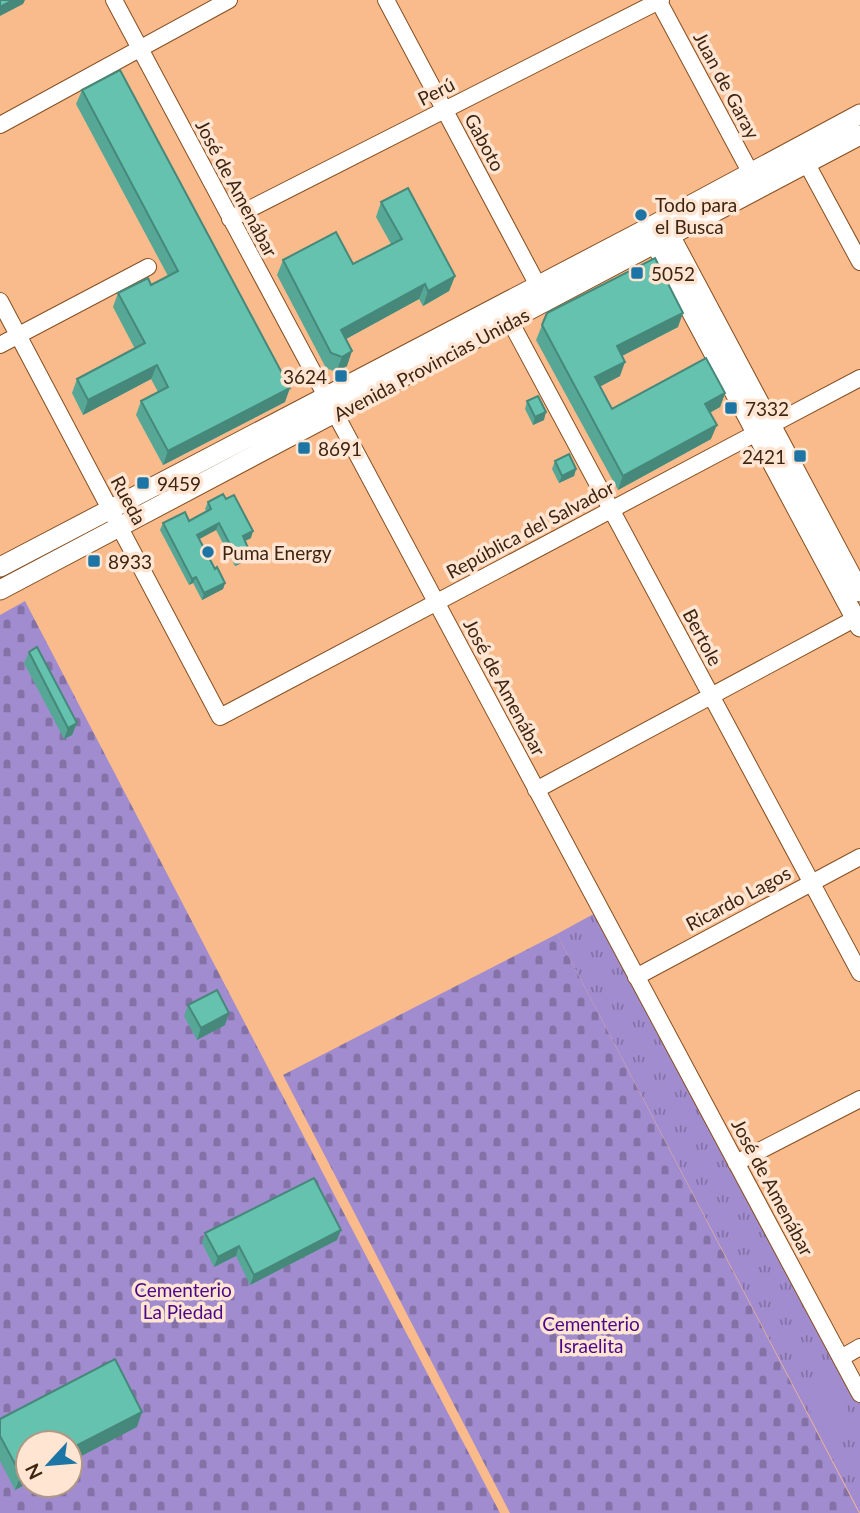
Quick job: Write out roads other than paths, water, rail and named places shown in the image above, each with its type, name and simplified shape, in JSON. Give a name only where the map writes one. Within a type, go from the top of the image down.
[{"type":"main road","name":"Avenida Provincias Unidas","points":[[0,567],[324,397],[542,294],[659,233],[802,155],[860,114]]},
{"type":"main road","name":"Avenida Provincias Unidas","points":[[802,155],[860,135]]},
{"type":"main road","points":[[659,233],[764,429],[858,621]]},
{"type":"main road","name":"Avenida Provincias Unidas","points":[[0,590],[510,321],[542,294]]},
{"type":"main road","points":[[764,429],[860,592]]},
{"type":"street","name":"José de Amenábar","points":[[114,0],[324,397],[860,1394]]},
{"type":"street","points":[[0,125],[229,0]]},
{"type":"street","name":"Gaboto","points":[[386,0],[542,294]]},
{"type":"street","name":"Perú","points":[[230,219],[659,0]]},
{"type":"street","name":"Juan de Garay","points":[[659,0],[755,181]]},
{"type":"street","points":[[802,155],[860,262]]},
{"type":"street","points":[[0,345],[148,267]]},
{"type":"street","name":"Rueda","points":[[0,301],[220,718]]},
{"type":"street","name":"Bertole","points":[[510,321],[860,973]]},
{"type":"street","name":"República del Salvador","points":[[220,718],[860,377]]},
{"type":"street","points":[[536,790],[858,621]]},
{"type":"street","name":"Ricardo Lagos","points":[[636,977],[860,857]]},
{"type":"street","points":[[736,1163],[860,1099]]},
{"type":"street","points":[[841,1358],[860,1347]]},
{"type":"place","name":"Todo para el Busca","points":[[641,215]]},
{"type":"place","name":"5052","points":[[637,273]]},
{"type":"place","name":"3624","points":[[341,376]]},
{"type":"place","name":"7332","points":[[731,408]]},
{"type":"place","name":"8691","points":[[304,448]]},
{"type":"place","name":"2421","points":[[800,456]]},
{"type":"place","name":"9459","points":[[143,483]]},
{"type":"place","name":"Puma Energy","points":[[208,552]]},
{"type":"place","name":"8933","points":[[94,561]]},
{"type":"park label","name":"Cementerio La Piedad","points":[[183,1300]]},
{"type":"park label","name":"Cementerio Israelita","points":[[591,1334]]}]
